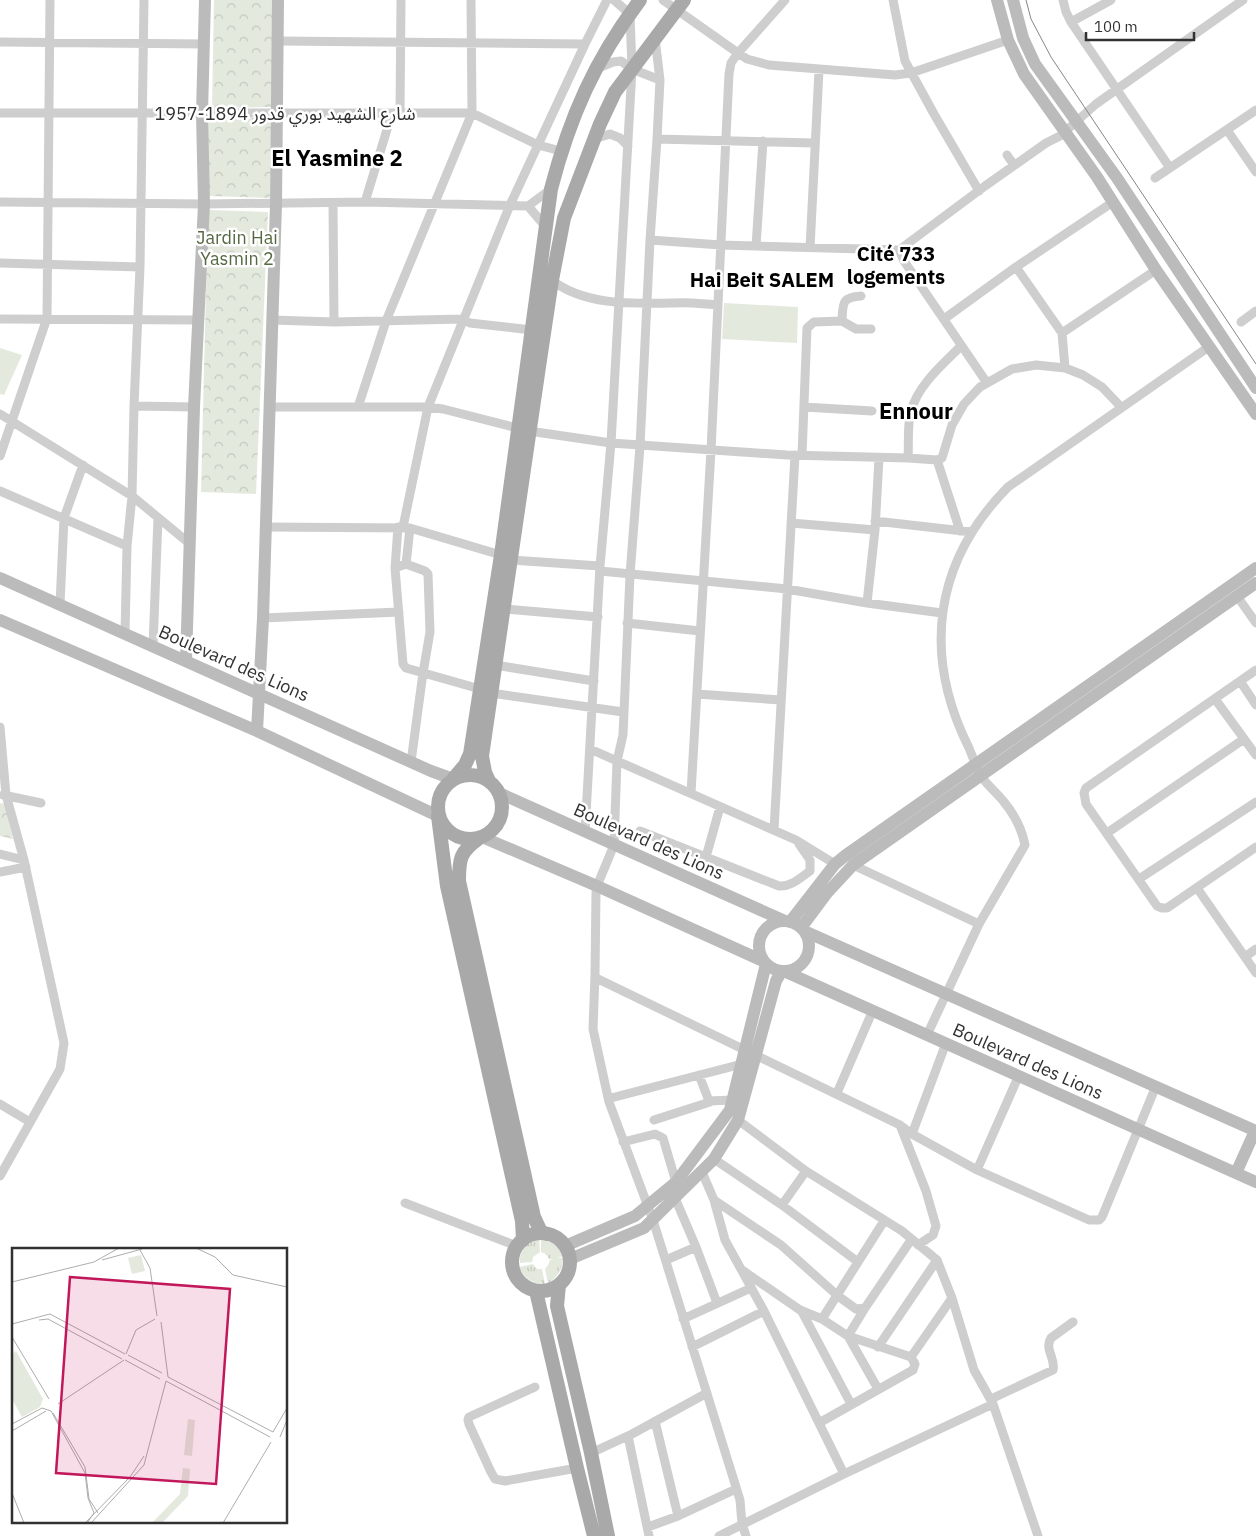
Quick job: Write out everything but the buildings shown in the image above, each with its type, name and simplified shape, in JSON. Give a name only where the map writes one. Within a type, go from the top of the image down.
[{"type":"main road","points":[[186,661],[194,407],[204,204],[202,113],[205,0]]},
{"type":"main road","points":[[257,731],[263,618],[276,204],[278,0]]},
{"type":"main road","points":[[524,429],[532,330],[545,226],[551,189],[561,151],[576,109],[594,71],[640,0]]},
{"type":"main road","points":[[997,0],[1008,40],[1024,74],[1256,414]]},
{"type":"main road","points":[[1013,0],[1022,38],[1032,57],[1116,178],[1256,388]]},
{"type":"main road","points":[[506,558],[504,609],[495,665],[486,691],[470,754],[465,765],[440,795],[437,809],[447,886],[522,1221],[520,1243],[512,1261],[516,1277],[528,1288],[544,1291],[559,1285],[568,1274],[570,1259],[565,1246],[554,1236],[541,1232],[534,1217],[460,881],[460,858],[467,846],[493,830],[501,816],[502,801],[485,772],[482,756],[486,691],[524,429],[564,218],[594,139],[615,92],[680,5]]},
{"type":"main road","points":[[795,925],[835,864],[976,763],[1256,568]]},
{"type":"main road","name":"Boulevard des Lions","points":[[0,578],[453,779]]},
{"type":"main road","points":[[570,1259],[644,1228],[714,1160],[738,1120],[765,963],[759,948],[762,934],[772,924],[795,925],[853,865],[1256,582]]},
{"type":"main road","points":[[0,620],[257,731],[438,816],[445,828],[457,837],[464,839],[480,838],[597,886],[765,963],[773,969],[784,972],[796,969],[806,959],[810,945],[795,925]]},
{"type":"main road","points":[[453,779],[471,775],[489,781]]},
{"type":"main road","name":"Boulevard des Lions","points":[[499,793],[1255,1131]]},
{"type":"main road","points":[[565,1246],[635,1216],[676,1182],[730,1110],[742,1064],[751,1052],[776,981],[784,972]]},
{"type":"main road","name":"Boulevard des Lions","points":[[784,972],[1256,1182]]},
{"type":"main road","points":[[1236,1173],[1255,1131]]},
{"type":"main road","points":[[520,1243],[530,1235],[547,1234]]},
{"type":"main road","points":[[559,1285],[557,1306],[608,1536]]},
{"type":"main road","points":[[536,1291],[594,1536]]},
{"type":"street","points":[[0,456],[46,318],[50,0]]},
{"type":"street","points":[[125,633],[127,546],[132,496],[140,267],[144,0]]},
{"type":"street","points":[[364,202],[396,113],[401,42],[401,0]]},
{"type":"street","points":[[358,407],[386,321],[472,113],[471,0]]},
{"type":"street","points":[[607,0],[510,205],[428,407],[395,568],[403,664],[406,668],[486,691],[623,712]]},
{"type":"street","points":[[585,832],[600,568],[611,443],[632,69],[630,14],[614,0]]},
{"type":"street","points":[[663,0],[680,5],[738,54],[747,59],[769,65],[895,75],[911,73],[1008,40]]},
{"type":"street","points":[[691,793],[711,450],[729,74],[731,63],[785,0]]},
{"type":"street","points":[[893,0],[905,61],[979,190]]},
{"type":"street","points":[[1063,0],[1071,22],[1170,168]]},
{"type":"street","points":[[1071,22],[1111,0]]},
{"type":"street","points":[[650,240],[720,245],[899,250],[1046,142],[1078,122],[1091,109],[1242,0]]},
{"type":"street","points":[[655,38],[660,80],[640,446],[627,623],[623,735],[617,761],[614,845],[597,886],[593,1029],[609,1102],[666,1260],[740,1500],[742,1524],[746,1536]]},
{"type":"street","points":[[278,41],[585,44]]},
{"type":"street","points":[[0,42],[204,44]]},
{"type":"street","points":[[594,71],[617,61],[660,80]]},
{"type":"street","points":[[810,248],[819,70]]},
{"type":"street","points":[[1155,178],[1256,110]]},
{"type":"street","name":"شارع الشهيد بوري قدور 1894-1957","points":[[0,113],[472,113],[538,145],[561,151]]},
{"type":"street","points":[[1227,130],[1256,172]]},
{"type":"street","points":[[594,139],[610,134],[620,138],[628,146]]},
{"type":"street","points":[[657,139],[814,143]]},
{"type":"street","points":[[756,246],[763,141]]},
{"type":"street","points":[[1007,156],[1014,165]]},
{"type":"street","points":[[0,202],[204,204],[364,202],[528,206],[551,189]]},
{"type":"street","points":[[944,320],[1016,266],[1113,202]]},
{"type":"street","points":[[333,203],[334,322]]},
{"type":"street","points":[[528,206],[545,226]]},
{"type":"street","points":[[899,250],[904,261],[987,383]]},
{"type":"street","points":[[0,263],[140,267]]},
{"type":"street","points":[[1016,266],[1062,333],[1064,368]]},
{"type":"street","points":[[540,270],[570,292],[580,296],[619,303],[718,305]]},
{"type":"street","points":[[1062,333],[1156,270]]},
{"type":"street","points":[[842,321],[846,299],[861,296]]},
{"type":"street","points":[[1240,322],[1256,311]]},
{"type":"street","points":[[0,318],[198,320]]},
{"type":"street","points":[[272,320],[334,322],[462,320],[470,323],[532,330]]},
{"type":"street","points":[[774,830],[791,523],[804,407],[807,328],[814,322],[842,321],[856,328],[871,329]]},
{"type":"street","points":[[908,458],[911,411],[918,395],[936,370],[961,346]]},
{"type":"street","points":[[926,1035],[979,924],[1026,845],[1023,834],[1005,803],[981,776],[952,709],[942,656],[942,613],[951,576],[972,532],[995,500],[1008,487],[1210,346]]},
{"type":"street","points":[[269,407],[443,408],[524,429],[611,443],[798,455],[937,460],[942,458],[952,425],[964,404],[980,387],[1012,369],[1036,365],[1064,368],[1083,375],[1102,387],[1121,408]]},
{"type":"street","points":[[134,406],[194,407]]},
{"type":"street","points":[[804,407],[872,411]]},
{"type":"street","points":[[0,414],[132,496],[190,544]]},
{"type":"street","points":[[867,603],[875,525],[879,458]]},
{"type":"street","points":[[937,460],[960,531]]},
{"type":"street","points":[[60,604],[64,518],[83,465]]},
{"type":"street","points":[[0,492],[127,546]]},
{"type":"street","points":[[153,646],[158,518]]},
{"type":"street","points":[[791,523],[875,525],[972,532]]},
{"type":"street","points":[[265,527],[404,528],[506,558],[600,568],[630,575],[703,580],[787,589],[867,603],[942,613]]},
{"type":"street","points":[[404,528],[406,564]]},
{"type":"street","points":[[395,568],[406,564],[428,574],[430,632],[411,762]]},
{"type":"street","points":[[1237,596],[1256,623]]},
{"type":"street","points":[[504,609],[598,618]]},
{"type":"street","points":[[263,618],[399,612]]},
{"type":"street","points":[[627,623],[700,631]]},
{"type":"street","points":[[495,665],[594,681]]},
{"type":"street","points":[[1256,670],[1086,788],[1084,793],[1086,804],[1158,906],[1162,908],[1167,908],[1256,847]]},
{"type":"street","points":[[1240,681],[1256,705]]},
{"type":"street","points":[[697,694],[781,700]]},
{"type":"street","points":[[1215,699],[1256,755]]},
{"type":"street","points":[[0,727],[3,795],[25,863],[64,1043],[60,1070],[0,1176]]},
{"type":"street","points":[[1107,833],[1244,739]]},
{"type":"street","points":[[590,749],[796,840],[835,864]]},
{"type":"street","points":[[3,795],[41,803]]},
{"type":"street","points":[[1139,879],[1256,802]]},
{"type":"street","points":[[706,857],[720,807]]},
{"type":"street","points":[[640,831],[784,887],[789,886],[810,871],[810,860],[796,840]]},
{"type":"street","points":[[0,854],[25,863]]},
{"type":"street","points":[[0,872],[25,863]]},
{"type":"street","points":[[853,865],[979,924]]},
{"type":"street","points":[[1197,888],[1256,974]]},
{"type":"street","points":[[1244,957],[1256,949]]},
{"type":"street","points":[[595,975],[599,981],[751,1052],[900,1125],[912,1134],[977,1170],[1090,1220],[1099,1220],[1102,1217],[1156,1086]]},
{"type":"street","points":[[836,1093],[873,1010]]},
{"type":"street","points":[[912,1134],[946,1044]]},
{"type":"street","points":[[609,1102],[611,1098],[742,1064]]},
{"type":"street","points":[[699,1075],[710,1102]]},
{"type":"street","points":[[977,1170],[1019,1075]]},
{"type":"street","points":[[654,1120],[710,1102],[732,1100]]},
{"type":"street","points":[[0,1104],[30,1122]]},
{"type":"street","points":[[738,1120],[806,1171],[902,1231],[937,1260],[952,1298],[974,1370],[992,1401],[1038,1536]]},
{"type":"street","points":[[848,1336],[865,1308],[914,1242],[933,1235],[936,1226],[926,1192],[900,1125]]},
{"type":"street","points":[[623,1142],[655,1134],[663,1138],[676,1182]]},
{"type":"street","points":[[714,1160],[782,1205],[858,1262]]},
{"type":"street","points":[[782,1205],[806,1171]]},
{"type":"street","points":[[702,1172],[714,1200],[725,1240],[764,1311],[844,1474]]},
{"type":"street","points":[[675,1198],[717,1303]]},
{"type":"street","points":[[714,1200],[781,1245],[838,1296],[856,1308],[865,1308]]},
{"type":"street","points":[[405,1203],[520,1243]]},
{"type":"street","points":[[822,1319],[884,1221]]},
{"type":"street","points":[[666,1260],[696,1247]]},
{"type":"street","points":[[878,1347],[937,1260]]},
{"type":"street","points":[[740,1268],[800,1310],[822,1319],[848,1336],[911,1357],[915,1364],[913,1370],[819,1422]]},
{"type":"street","points":[[683,1319],[751,1288]]},
{"type":"street","points":[[911,1357],[952,1298]]},
{"type":"street","points":[[800,1310],[851,1404]]},
{"type":"street","points":[[692,1347],[764,1311]]},
{"type":"street","points":[[719,1536],[1053,1370],[1054,1364],[1048,1347],[1049,1342],[1051,1338],[1072,1322]]},
{"type":"street","points":[[848,1336],[878,1388]]},
{"type":"street","points":[[535,1387],[469,1417],[469,1424],[491,1472],[495,1479],[505,1481],[577,1468]]},
{"type":"street","points":[[591,1453],[628,1436],[706,1393]]},
{"type":"street","points":[[655,1421],[678,1516]]},
{"type":"street","points":[[628,1436],[648,1532],[736,1489]]},
{"type":"green space","points":[[214,0],[274,0],[272,107],[212,108]]},
{"type":"green space","name":"Jardin Hai Yasmin 2","points":[[206,118],[272,118],[270,198],[209,196]]},
{"type":"green space","name":"Jardin Hai Yasmin 2","points":[[208,210],[268,212],[256,494],[201,492]]},
{"type":"green space","points":[[724,303],[798,307],[797,343],[722,339]]},
{"type":"green space","points":[[0,348],[22,355],[4,395],[0,394]]},
{"type":"green space","points":[[0,803],[5,804],[13,839],[0,836]]},
{"type":"green space","points":[[539,1239],[540,1252],[533,1257],[532,1262],[520,1263],[522,1250],[531,1242]]},
{"type":"green space","points":[[541,1239],[558,1247],[563,1256],[558,1258],[563,1258],[559,1273],[548,1283],[545,1269],[550,1260],[553,1259],[549,1259],[546,1254],[541,1252]]},
{"type":"green space","points":[[533,1264],[537,1269],[542,1269],[545,1284],[529,1280],[519,1267]]},
{"type":"tram line","points":[[1026,0],[1031,19],[1051,57],[1256,364]]},
{"type":"district","name":"El Yasmine 2","points":[[337,157]]},
{"type":"district","name":"Cité 733 logements","points":[[896,264]]},
{"type":"district","name":"Hai Beit SALEM","points":[[762,279]]},
{"type":"district","name":"Ennour","points":[[916,410]]}]
